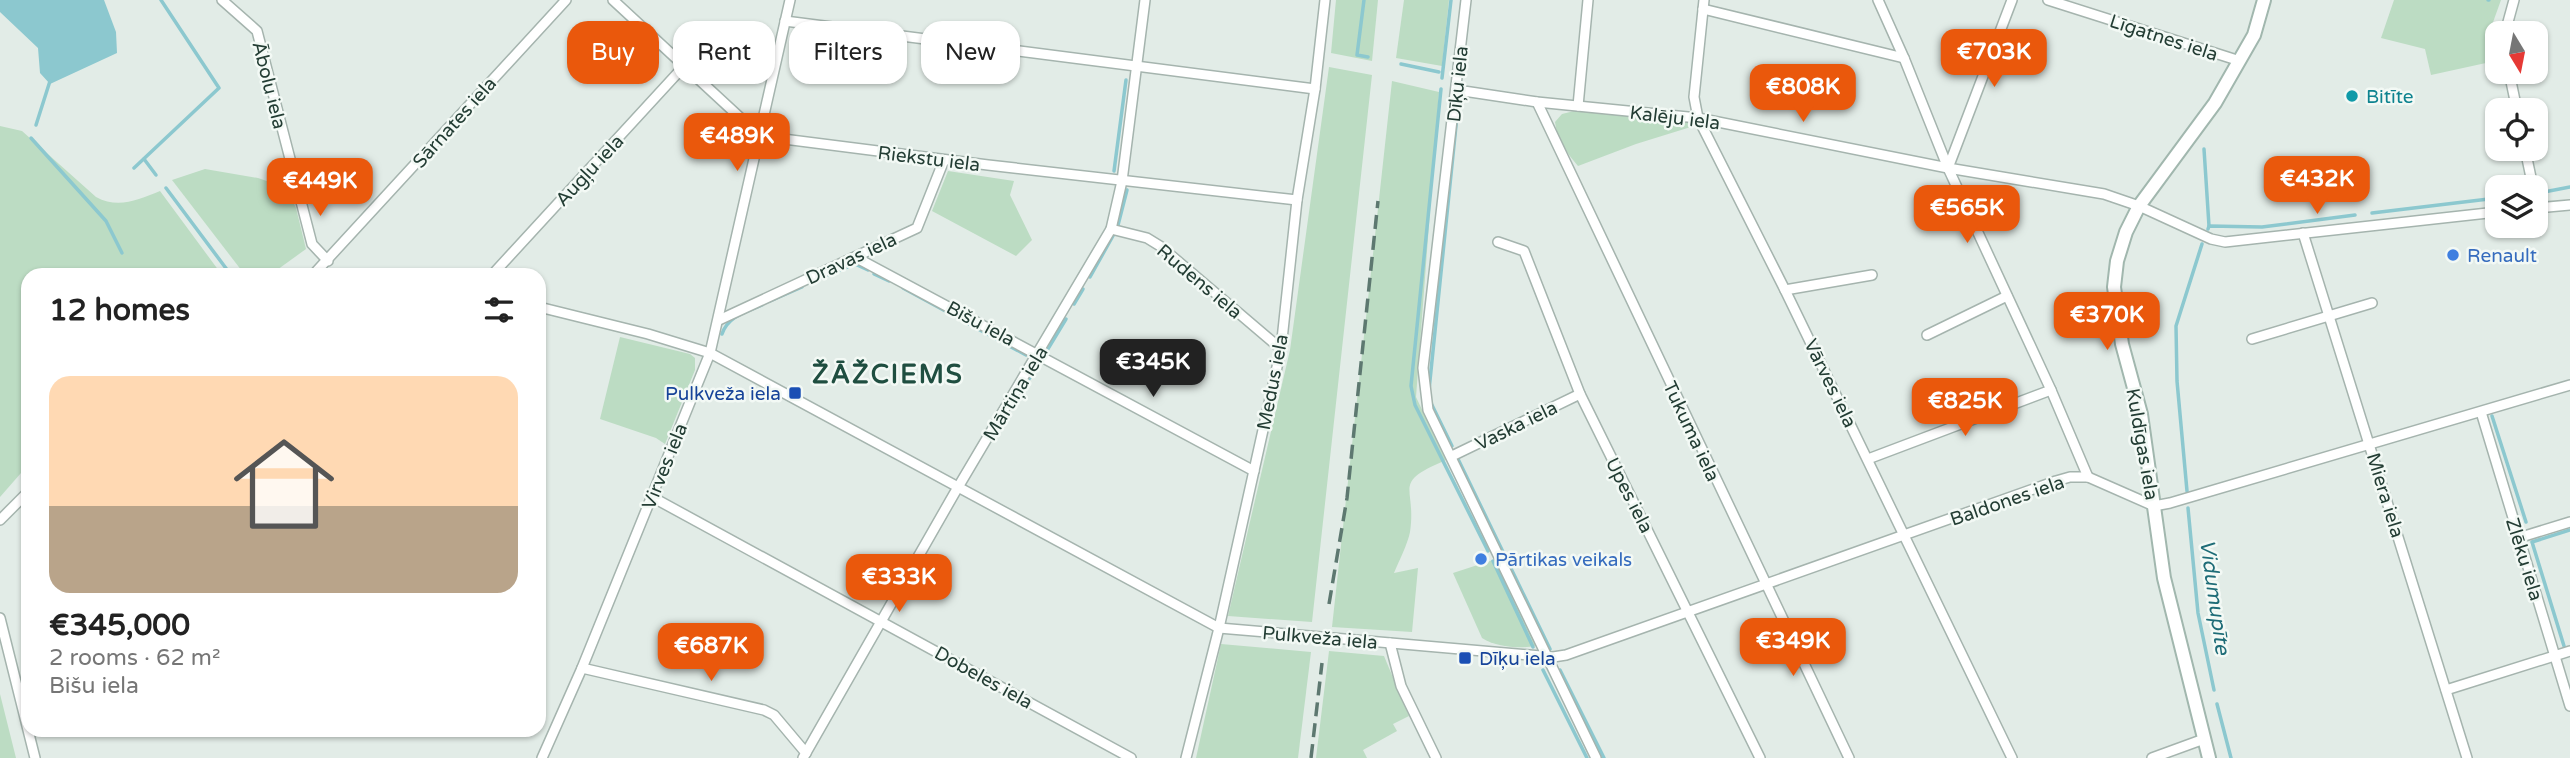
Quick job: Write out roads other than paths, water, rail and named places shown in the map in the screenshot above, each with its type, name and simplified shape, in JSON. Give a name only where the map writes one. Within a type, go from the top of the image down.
[{"type":"street","name":"Ābolu iela","points":[[222,0],[257,31],[312,244],[328,261]]},
{"type":"street","name":"Sārnates iela","points":[[320,268],[566,0]]},
{"type":"street","points":[[613,0],[673,54]]},
{"type":"street","name":"Virves iela","points":[[542,758],[582,668],[710,353],[790,0]]},
{"type":"street","name":"Mārtiņa iela","points":[[805,756],[958,488],[1111,229],[1122,181],[1146,0]]},
{"type":"street","name":"Medus iela","points":[[1186,758],[1219,628],[1281,349],[1297,200],[1315,89],[1325,0]]},
{"type":"street","name":"Dīķu iela","points":[[1466,0],[1423,368],[1428,410],[1596,758]]},
{"type":"street","points":[[1578,106],[1588,0]]},
{"type":"street","points":[[1878,0],[1948,168],[2051,390],[2088,477]]},
{"type":"street","points":[[1948,168],[2012,0]]},
{"type":"street","name":"Līgatnes iela","points":[[2048,0],[2240,61]]},
{"type":"street","name":"Kuldīgas iela","points":[[2209,758],[2164,578],[2141,414],[2122,344],[2114,287],[2117,261],[2126,232],[2139,206],[2214,103],[2240,61],[2254,35],[2264,0]]},
{"type":"street","points":[[2508,21],[2514,0]]},
{"type":"street","points":[[1704,4],[1904,58]]},
{"type":"street","name":"Vārves iela","points":[[1704,4],[1693,97],[1698,118],[1868,459],[2012,758]]},
{"type":"street","points":[[785,20],[1315,89]]},
{"type":"street","name":"Augļu iela","points":[[498,268],[673,78]]},
{"type":"street","points":[[705,84],[760,136]]},
{"type":"street","name":"Kalēju iela","points":[[1457,90],[1537,102],[1698,118],[1948,168],[2104,194],[2139,206],[2211,239],[2225,242],[2485,213]]},
{"type":"street","name":"Tukuma iela","points":[[1537,102],[1849,758]]},
{"type":"street","name":"Riekstu iela","points":[[760,136],[1297,200]]},
{"type":"street","name":"Dravas iela","points":[[719,320],[917,228],[944,160]]},
{"type":"street","points":[[2548,205],[2570,205]]},
{"type":"street","name":"Rudens iela","points":[[1111,229],[1147,238],[1160,246],[1281,349]]},
{"type":"street","name":"Miera iela","points":[[2303,233],[2467,758]]},
{"type":"street","name":"Upes iela","points":[[1499,242],[1524,251],[1580,394],[1760,758]]},
{"type":"street","name":"Bišu iela","points":[[855,257],[1254,471]]},
{"type":"street","points":[[1785,290],[1872,275]]},
{"type":"street","points":[[1927,335],[2007,296]]},
{"type":"street","points":[[2252,339],[2372,303]]},
{"type":"street","name":"Pulkveža iela","points":[[546,309],[648,334],[710,353],[1219,628],[1566,656],[1689,611]]},
{"type":"street","points":[[2154,506],[2570,385]]},
{"type":"street","points":[[1868,459],[2051,390]]},
{"type":"street","name":"Vaska iela","points":[[1452,456],[1580,394]]},
{"type":"street","name":"Zlēku iela","points":[[2481,412],[2570,706]]},
{"type":"street","name":"Baldones iela","points":[[1689,611],[2070,477],[2088,477],[2154,506]]},
{"type":"street","name":"Dobeles iela","points":[[652,497],[1131,758]]},
{"type":"street","points":[[0,520],[21,499]]},
{"type":"street","points":[[2518,538],[2570,522]]},
{"type":"street","points":[[0,618],[21,702]]},
{"type":"street","points":[[1390,643],[1401,686],[1436,758]]},
{"type":"street","points":[[2446,690],[2570,651]]},
{"type":"street","points":[[582,668],[764,710],[774,715],[805,756]]},
{"type":"street","points":[[30,737],[35,758]]},
{"type":"street","points":[[2152,758],[2203,739]]},
{"type":"water","points":[[0,0],[104,0],[116,32],[117,53],[50,84],[40,73],[38,48],[0,12]]},
{"type":"waterway","points":[[134,168],[219,88],[161,0]]},
{"type":"waterway","points":[[1364,0],[1357,55],[1368,57]]},
{"type":"waterway","points":[[1442,78],[1451,0]]},
{"type":"waterway","points":[[1401,64],[1439,72]]},
{"type":"waterway","points":[[1114,171],[1126,80]]},
{"type":"waterway","points":[[36,125],[50,81]]},
{"type":"waterway","points":[[1441,89],[1411,386],[1415,405],[1488,551]]},
{"type":"waterway","points":[[1429,390],[1458,106]]},
{"type":"waterway","points":[[31,138],[106,221],[122,253]]},
{"type":"waterway","points":[[2204,149],[2209,226]]},
{"type":"waterway","points":[[144,159],[156,175]]},
{"type":"waterway","name":"Vidumupīte","points":[[2548,191],[2570,187]]},
{"type":"waterway","points":[[166,188],[226,268]]},
{"type":"waterway","points":[[1118,225],[1127,190]]},
{"type":"waterway","name":"Vidumupīte","points":[[2372,213],[2485,199]]},
{"type":"waterway","name":"Vidumupīte","points":[[2208,229],[2209,226],[2262,227],[2355,215]]},
{"type":"waterway","points":[[1090,277],[1114,234]]},
{"type":"waterway","name":"Vidumupīte","points":[[2187,491],[2177,381],[2176,326],[2202,244]]},
{"type":"waterway","points":[[813,281],[855,264],[868,270]]},
{"type":"waterway","points":[[874,274],[889,281]]},
{"type":"waterway","points":[[770,301],[802,287]]},
{"type":"waterway","points":[[903,288],[949,313]]},
{"type":"waterway","points":[[1074,304],[1083,289]]},
{"type":"waterway","points":[[722,334],[733,319],[762,305]]},
{"type":"waterway","points":[[953,315],[960,319]]},
{"type":"waterway","points":[[1046,352],[1066,319]]},
{"type":"waterway","points":[[969,324],[1026,355]]},
{"type":"waterway","points":[[1027,382],[1039,363]]},
{"type":"waterway","points":[[1430,401],[1452,446]]},
{"type":"waterway","points":[[2492,416],[2526,522]]},
{"type":"waterway","points":[[1458,459],[1550,649]]},
{"type":"waterway","name":"Vidumupīte","points":[[2188,508],[2198,613],[2214,690]]},
{"type":"waterway","points":[[2564,646],[2532,542],[2570,530]]},
{"type":"waterway","points":[[1493,561],[1533,647]]},
{"type":"waterway","points":[[1543,670],[1587,758]]},
{"type":"waterway","points":[[1560,670],[1604,758]]},
{"type":"waterway","name":"Vidumupīte","points":[[2217,704],[2231,758]]},
{"type":"railway","points":[[1329,604],[1347,498],[1378,201]]},
{"type":"railway","points":[[1311,758],[1322,663]]},
{"type":"place","name":"Bitīte","points":[[2352,96]]},
{"type":"place","name":"Renault","points":[[2453,255]]},
{"type":"place","name":"Pulkveža iela","points":[[795,393]]},
{"type":"place","name":"Pārtikas veikals","points":[[1481,559]]},
{"type":"place","name":"Dīķu iela","points":[[1465,658]]},
{"type":"district","name":"ŽĀŽCIEMS","points":[[888,374]]}]
